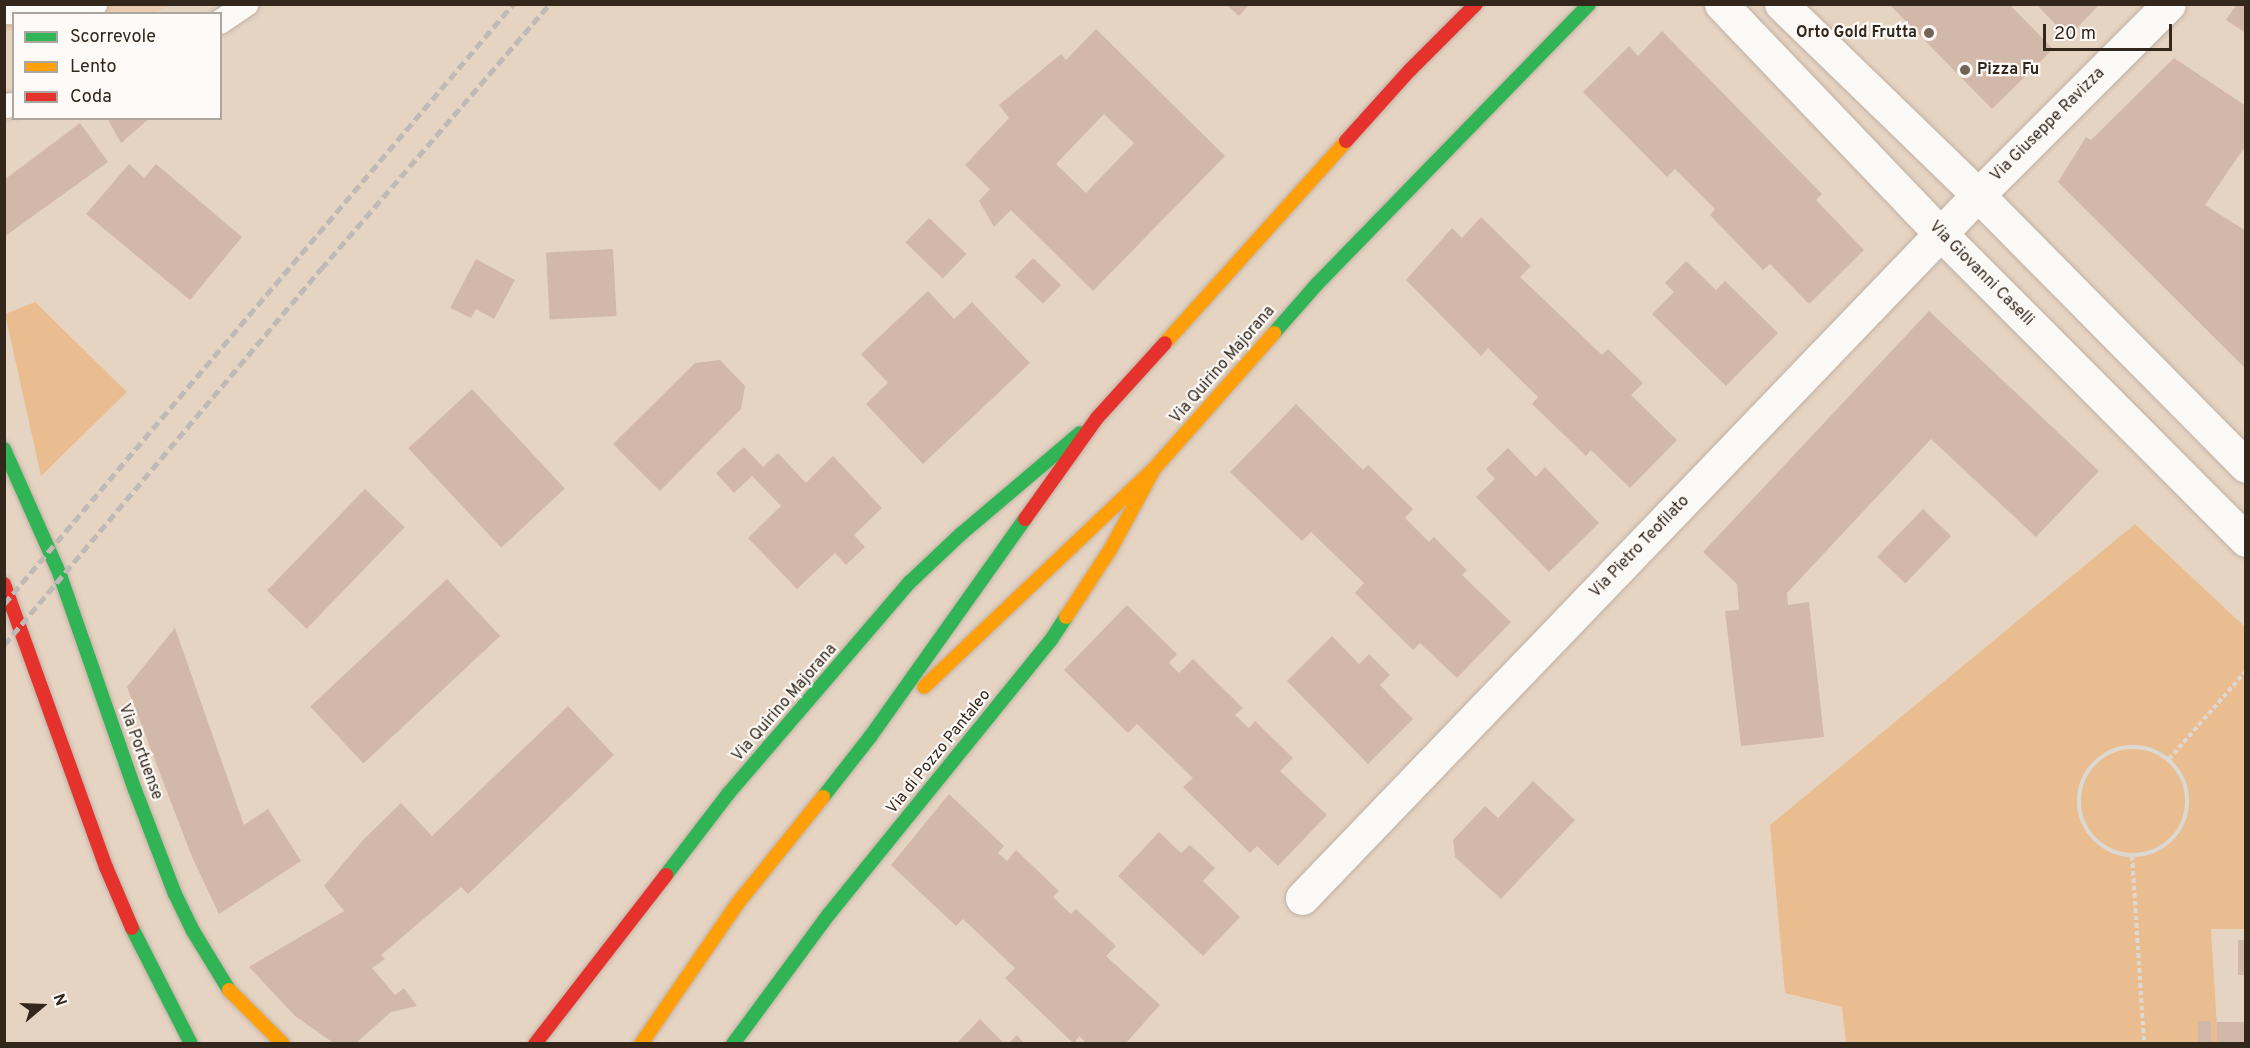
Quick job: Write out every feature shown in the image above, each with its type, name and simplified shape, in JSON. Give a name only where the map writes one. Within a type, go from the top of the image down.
[{"type":"main road","name":"Via Quirino Majorana","points":[[641,1044],[738,903],[870,737],[1097,418],[1410,70],[1476,4]]},
{"type":"main road","name":"Via Quirino Majorana","points":[[870,737],[1153,470],[1317,284],[1589,4]]},
{"type":"main road","name":"Via Quirino Majorana","points":[[535,1044],[728,794],[910,582],[961,534],[1097,418]]},
{"type":"main road","name":"Via Portuense","points":[[4,449],[60,575],[135,790],[184,912],[232,995],[283,1044]]},
{"type":"main road","name":"Via di Pozzo Pantaleo","points":[[733,1044],[828,914],[1051,640],[1110,550],[1153,470]]},
{"type":"main road","points":[[4,584],[106,867],[138,941],[191,1044]]},
{"type":"main road","points":[[548,1029],[549,1044]]},
{"type":"street","name":"Via Giovanni Caselli","points":[[1720,4],[1941,234],[2246,540]]},
{"type":"street","points":[[1780,4],[1978,195],[2246,466]]},
{"type":"street","name":"Via Giuseppe Ravizza","points":[[1978,195],[2169,4]]},
{"type":"street","name":"Via Pietro Teofilato","points":[[1302,898],[1978,195]]},
{"type":"lane","points":[[46,12],[94,4]]},
{"type":"lane","points":[[222,21],[247,4]]},
{"type":"path","points":[[2169,759],[2246,671]]},
{"type":"path","points":[[2119,747],[2146,747],[2169,759],[2184,781],[2187,808],[2178,833],[2158,850],[2132,856],[2106,849],[2087,831],[2078,807],[2081,781],[2096,759],[2119,747]]},
{"type":"path","points":[[2132,856],[2144,1044]]},
{"type":"shaded area","points":[[4,5],[171,5],[155,12],[12,12],[12,31],[5,31]]},
{"type":"shaded area","points":[[35,302],[127,392],[41,476],[5,314]]},
{"type":"shaded area","points":[[2135,524],[2245,627],[2245,929],[2211,929],[2218,1043],[1846,1043],[1842,1007],[1785,993],[1770,825]]},
{"type":"building","points":[[1226,4],[1250,4],[1239,16]]},
{"type":"building","points":[[1889,4],[2009,4],[2053,49],[1992,109]]},
{"type":"building","points":[[2036,4],[2100,4],[2071,34],[2061,24],[2058,27]]},
{"type":"building","points":[[2237,4],[2246,4],[2246,33],[2226,20]]},
{"type":"building","points":[[1096,29],[1225,156],[1093,291],[1011,210],[994,227],[979,201],[990,189],[965,165],[1009,118],[999,105],[1061,54],[1066,60]],"holes":[[[1104,114],[1134,143],[1086,193],[1056,164]]]},
{"type":"building","points":[[1662,31],[1822,194],[1816,200],[1864,250],[1809,304],[1770,264],[1763,270],[1710,215],[1715,209],[1675,169],[1667,177],[1583,92],[1629,46],[1638,56]]},
{"type":"building","points":[[2174,58],[2246,106],[2246,145],[2205,205],[2246,231],[2246,369],[2058,182],[2086,137],[2091,140]]},
{"type":"building","points":[[108,120],[148,120],[121,143]]},
{"type":"building","points":[[80,123],[108,162],[4,237],[4,180]]},
{"type":"building","points":[[129,164],[144,178],[156,164],[242,237],[190,300],[86,214]]},
{"type":"building","points":[[1481,217],[1531,266],[1520,277],[1602,355],[1608,349],[1643,383],[1631,395],[1677,440],[1630,488],[1591,450],[1586,456],[1532,404],[1538,397],[1488,348],[1481,356],[1406,280],[1452,228],[1462,238]]},
{"type":"building","points":[[929,218],[966,254],[943,279],[905,242]]},
{"type":"building","points":[[613,249],[617,316],[550,319],[546,253]]},
{"type":"building","points":[[1033,258],[1061,285],[1043,304],[1015,277]]},
{"type":"building","points":[[476,259],[515,280],[494,319],[476,309],[471,318],[450,308]]},
{"type":"building","points":[[1686,261],[1716,290],[1725,281],[1778,333],[1726,386],[1652,314],[1674,292],[1665,283]]},
{"type":"building","points":[[928,291],[954,319],[972,302],[1030,363],[923,464],[866,404],[888,383],[861,354]]},
{"type":"building","points":[[1929,311],[2099,471],[2036,537],[1931,439],[1787,593],[1788,605],[1809,602],[1824,737],[1741,746],[1725,611],[1739,610],[1737,584],[1703,552]]},
{"type":"building","points":[[720,360],[745,386],[741,409],[660,491],[613,444],[695,363]]},
{"type":"building","points":[[472,389],[565,488],[501,548],[408,448]]},
{"type":"building","points":[[1296,404],[1363,470],[1368,465],[1413,509],[1405,518],[1429,542],[1434,537],[1467,570],[1462,575],[1511,622],[1457,678],[1420,643],[1413,650],[1355,593],[1364,583],[1311,532],[1302,541],[1230,472]]},
{"type":"building","points":[[744,447],[763,467],[778,453],[806,483],[833,456],[882,508],[854,535],[865,547],[846,565],[835,553],[797,589],[748,538],[781,506],[752,476],[734,493],[716,473]]},
{"type":"building","points":[[1508,448],[1536,477],[1545,467],[1599,523],[1549,572],[1476,497],[1495,479],[1486,469]]},
{"type":"building","points":[[365,489],[405,527],[307,629],[267,590]]},
{"type":"building","points":[[1923,509],[1951,536],[1905,584],[1877,556]]},
{"type":"building","points":[[447,579],[500,636],[363,764],[310,707]]},
{"type":"building","points":[[1127,605],[1177,654],[1169,663],[1179,673],[1193,659],[1243,708],[1235,715],[1249,728],[1255,721],[1293,758],[1280,771],[1327,815],[1278,866],[1257,846],[1250,853],[1183,787],[1193,778],[1137,724],[1128,733],[1064,670]]},
{"type":"building","points":[[175,628],[244,825],[268,809],[301,861],[219,914],[192,857],[127,687]]},
{"type":"building","points":[[1332,636],[1359,664],[1369,654],[1390,675],[1380,685],[1413,719],[1368,764],[1287,681]]},
{"type":"building","points":[[568,706],[614,755],[468,894],[461,887],[381,955],[385,959],[372,968],[395,995],[404,988],[417,1006],[391,1012],[355,1044],[335,1044],[295,1016],[249,967],[344,911],[324,886],[363,840],[401,803],[432,836]]},
{"type":"building","points":[[1533,781],[1575,820],[1501,899],[1455,857],[1453,840],[1485,806],[1498,818]]},
{"type":"building","points":[[949,794],[1004,846],[998,853],[1007,861],[1016,850],[1059,891],[1053,897],[1071,914],[1076,909],[1116,946],[1106,956],[1160,1005],[1125,1044],[1087,1044],[1079,1036],[1074,1044],[1005,978],[1015,968],[963,919],[956,926],[891,865]]},
{"type":"building","points":[[1159,832],[1181,853],[1190,845],[1215,868],[1203,881],[1240,917],[1203,956],[1118,876]]},
{"type":"building","points":[[2238,940],[2246,940],[2246,975],[2238,975]]},
{"type":"building","points":[[980,1019],[1005,1044],[956,1044]]},
{"type":"building","points":[[2198,1021],[2211,1021],[2211,1044],[2198,1044]]},
{"type":"building","points":[[2217,1022],[2245,1022],[2245,1043],[2217,1043]]},
{"type":"building","points":[[1017,1035],[1025,1044],[1008,1044]]},
{"type":"railway","points":[[4,604],[513,4]]},
{"type":"railway","points":[[4,645],[321,269],[550,4]]},
{"type":"traffic: fast","points":[[1274,333],[1317,284],[1589,4]]},
{"type":"traffic: fast","points":[[666,875],[728,794],[910,582],[961,534],[1080,433]]},
{"type":"traffic: fast","points":[[4,449],[60,575],[135,790],[175,894],[193,931],[229,990]]},
{"type":"traffic: fast","points":[[823,797],[870,737],[1025,519]]},
{"type":"traffic: fast","points":[[733,1044],[829,914],[1051,640],[1066,617]]},
{"type":"traffic: fast","points":[[132,928],[191,1044]]},
{"type":"traffic: slow","points":[[1165,343],[1346,141]]},
{"type":"traffic: slow","points":[[924,687],[1153,470],[1274,333]]},
{"type":"traffic: slow","points":[[1066,617],[1110,550],[1152,473]]},
{"type":"traffic: slow","points":[[641,1044],[738,903],[823,797]]},
{"type":"traffic: slow","points":[[229,990],[283,1044]]},
{"type":"traffic: jam","points":[[1346,141],[1410,70],[1476,4]]},
{"type":"traffic: jam","points":[[1025,519],[1097,418],[1165,343]]},
{"type":"traffic: jam","points":[[4,584],[106,867],[132,928]]},
{"type":"traffic: jam","points":[[535,1044],[666,875]]},
{"type":"place","name":"Orto Gold Frutta","points":[[1929,33]]},
{"type":"place","name":"Pizza Fu","points":[[1965,70]]}]
